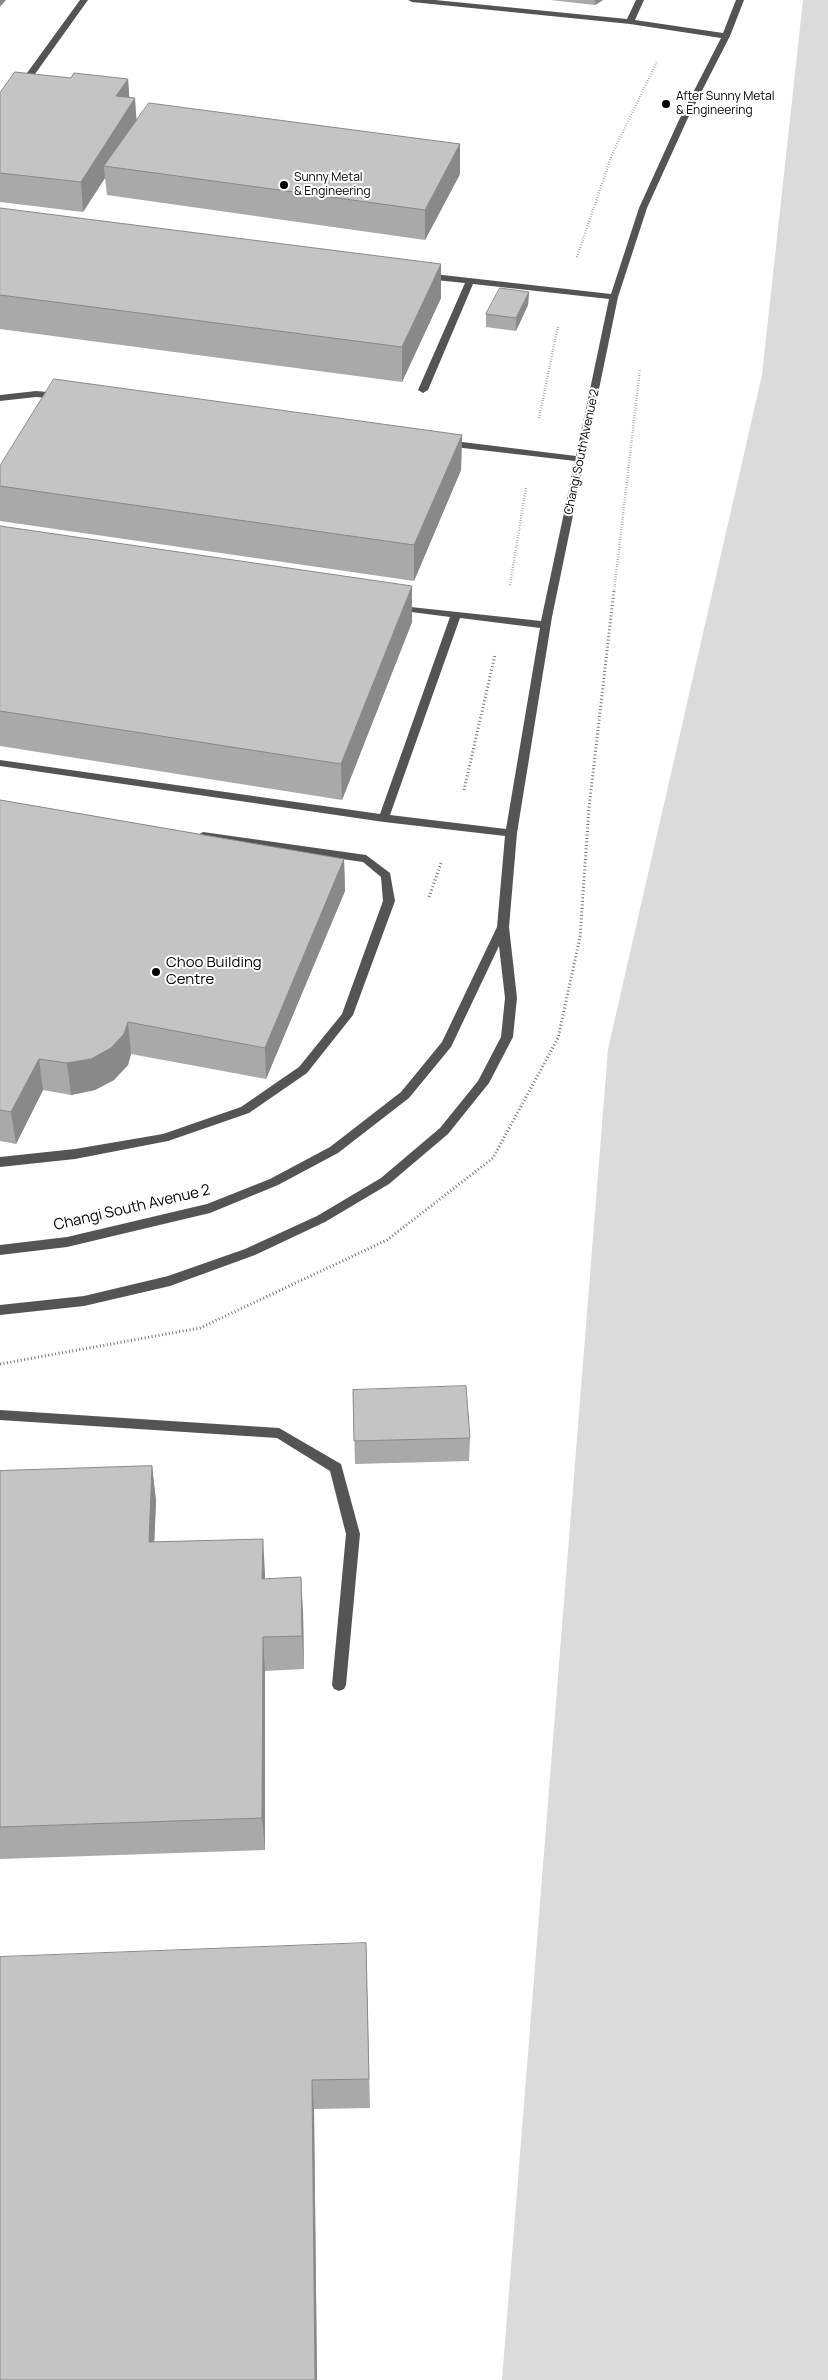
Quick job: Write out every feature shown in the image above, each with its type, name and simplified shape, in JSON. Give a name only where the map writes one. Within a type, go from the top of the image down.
[{"type":"street","points":[[17,93],[84,0]]},
{"type":"street","points":[[412,0],[630,22],[726,36]]},
{"type":"street","points":[[630,22],[640,0]]},
{"type":"street","name":"Changi South Avenue 2","points":[[0,1310],[84,1301],[170,1281],[250,1252],[321,1219],[386,1181],[444,1131],[483,1083],[507,1037],[511,998],[503,927],[511,833],[545,625],[614,297],[643,208],[679,128],[726,36],[740,0]]},
{"type":"street","points":[[412,275],[614,297]]},
{"type":"street","points":[[423,390],[470,280]]},
{"type":"street","points":[[0,398],[36,394],[66,397]]},
{"type":"street","points":[[433,441],[580,459]]},
{"type":"street","points":[[388,606],[545,625]]},
{"type":"street","points":[[384,818],[456,614]]},
{"type":"street","points":[[0,763],[384,818],[511,833]]},
{"type":"street","points":[[0,1162],[75,1154],[164,1138],[245,1110],[303,1070],[347,1015],[389,902],[386,876],[366,859],[188,834]]},
{"type":"street","name":"Changi South Avenue 2","points":[[0,1250],[67,1242],[210,1208],[274,1182],[334,1150],[405,1094],[447,1044],[503,927]]},
{"type":"street","points":[[0,1415],[279,1433],[336,1468],[353,1534],[338,1685]]},
{"type":"shaded area","points":[[803,0],[828,0],[828,2380],[502,2380],[608,1049],[762,375]]},
{"type":"building","points":[[15,72],[71,78],[74,73],[128,79],[116,96],[135,98],[81,182],[0,173],[0,93]]},
{"type":"building","points":[[149,103],[460,144],[425,210],[104,166]]},
{"type":"building","points":[[0,208],[441,264],[402,347],[0,295]]},
{"type":"building","points":[[500,288],[529,292],[516,318],[486,314]]},
{"type":"building","points":[[54,379],[462,435],[414,545],[0,486],[0,466]]},
{"type":"building","points":[[0,526],[412,586],[341,764],[0,711]]},
{"type":"building","name":"Choo Building Centre","points":[[0,800],[344,859],[265,1048],[128,1022],[124,1034],[111,1048],[91,1059],[67,1063],[39,1059],[11,1112],[0,1110]]},
{"type":"building","points":[[466,1386],[470,1438],[354,1441],[353,1390]]},
{"type":"building","points":[[152,1466],[149,1542],[263,1539],[262,1579],[301,1577],[302,1636],[263,1637],[262,1818],[0,1827],[0,1471]]},
{"type":"building","points":[[366,1943],[369,2079],[312,2080],[315,2380],[0,2380],[0,1957]]},
{"type":"place","name":"After Sunny Metal & Engineering","points":[[666,104]]},
{"type":"place","name":"Sunny Metal & Engineering","points":[[284,185]]},
{"type":"place","name":"Choo Building Centre","points":[[156,972]]}]
